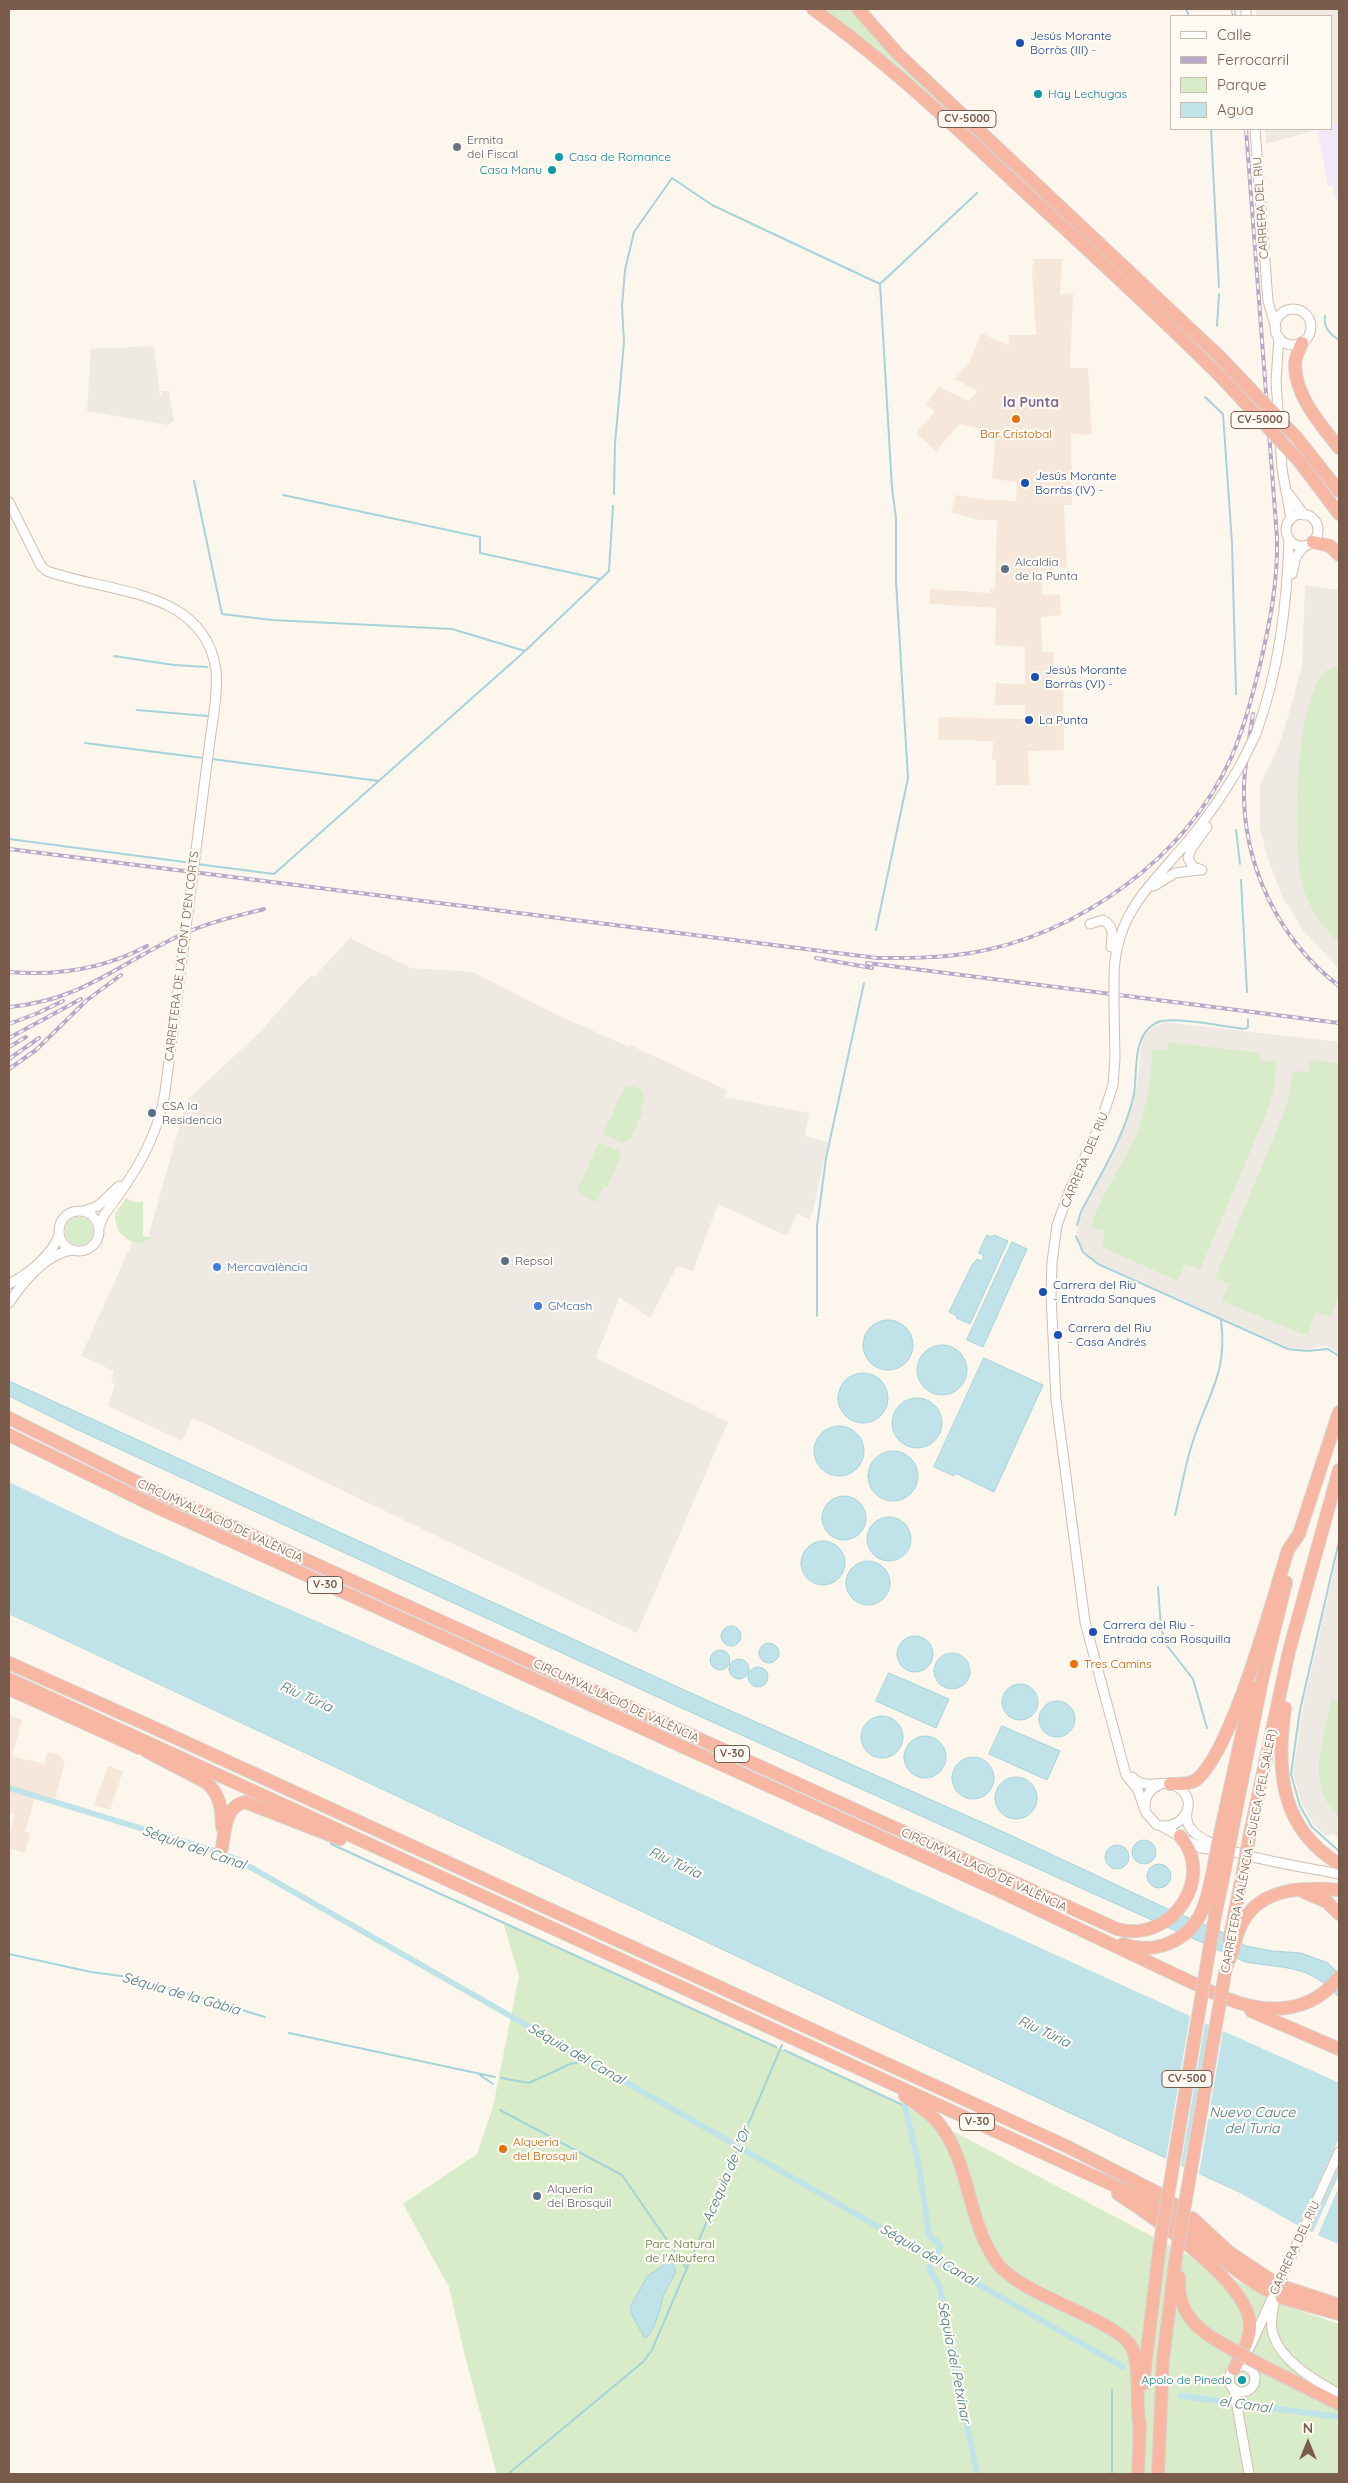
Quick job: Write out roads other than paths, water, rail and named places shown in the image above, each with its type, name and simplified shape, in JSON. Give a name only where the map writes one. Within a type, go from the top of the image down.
[{"type":"highway","points":[[808,9],[853,37]]},
{"type":"highway","name":"CV-5000","points":[[813,9],[853,37],[932,106],[1172,328],[1222,378],[1299,461],[1339,514]]},
{"type":"highway","name":"CV-5000","points":[[858,9],[898,54],[1220,356],[1297,438],[1339,491]]},
{"type":"highway","points":[[1297,344],[1295,366],[1301,389],[1318,421],[1339,448]]},
{"type":"highway","points":[[1309,544],[1330,546],[1339,555]]},
{"type":"highway","points":[[994,1889],[1012,1894],[1132,1947],[1157,1948],[1176,1940],[1187,1932],[1199,1918],[1219,1866],[1256,1673],[1339,1412]]},
{"type":"highway","name":"CIRCUMVAL·LACIÓ DE VALÈNCIA","points":[[9,1418],[155,1491],[1101,1923],[1132,1932],[1156,1928],[1165,1923],[1180,1909],[1188,1889],[1192,1866],[1189,1850],[1180,1836]]},
{"type":"highway","name":"CIRCUMVAL·LACIÓ DE VALÈNCIA","points":[[9,1434],[161,1509],[994,1889],[1195,1984]]},
{"type":"highway","name":"CARRETERA VALÈNCIA - SUECA (PEL SALER)","points":[[1158,2474],[1163,2359],[1181,2234],[1226,1967],[1236,1925],[1242,1872],[1302,1599],[1339,1470]]},
{"type":"highway","points":[[1165,1784],[1186,1784],[1196,1779],[1218,1748],[1242,1691],[1288,1550],[1299,1534]]},
{"type":"highway","points":[[1302,1599],[1282,1727],[1280,1768],[1284,1792],[1292,1814],[1305,1836],[1320,1851],[1339,1864]]},
{"type":"highway","points":[[441,1623],[452,1631],[530,1668],[629,1719],[644,1729]]},
{"type":"highway","name":"V-30","points":[[9,1663],[1066,2146],[1160,2194]]},
{"type":"highway","name":"V-30","points":[[9,1679],[875,2078],[888,2082],[1150,2202],[1175,2209],[1240,2272],[1278,2291]]},
{"type":"highway","points":[[9,1689],[362,1848],[534,1924],[611,1955]]},
{"type":"highway","points":[[99,1704],[211,1768],[277,1801]]},
{"type":"highway","points":[[146,1751],[207,1782],[213,1788],[220,1802],[222,1848],[228,1816],[234,1806],[245,1802],[362,1848]]},
{"type":"highway","name":"CARRETERA VALÈNCIA - SUECA (PEL SALER)","points":[[1138,2474],[1146,2354],[1160,2243],[1215,1916],[1219,1866]]},
{"type":"highway","points":[[1236,1925],[1255,1906],[1270,1897],[1286,1891],[1313,1888],[1339,1890]]},
{"type":"highway","points":[[1286,1891],[1304,1892],[1320,1898],[1333,1906],[1339,1914]]},
{"type":"highway","points":[[1339,1977],[1325,1992],[1309,2002],[1282,2010],[1258,2008],[1231,2000],[1266,2018],[1339,2050]]},
{"type":"highway","points":[[1266,2018],[1339,2042]]},
{"type":"highway","points":[[875,2078],[923,2108],[939,2124],[952,2145],[983,2239],[999,2266],[1033,2291],[1101,2324],[1131,2345],[1135,2360],[1136,2411],[1140,2429]]},
{"type":"highway","points":[[1078,2169],[1092,2180],[1174,2232],[1237,2296],[1247,2312],[1250,2329],[1236,2368]]},
{"type":"highway","points":[[1192,2218],[1229,2252],[1278,2291],[1339,2316]]},
{"type":"highway","points":[[1178,2258],[1181,2298],[1189,2318],[1204,2334],[1339,2404]]},
{"type":"highway","points":[[1278,2291],[1339,2305]]},
{"type":"highway","points":[[1278,2291],[1339,2309]]},
{"type":"street","name":"CARRERA DEL RIU","points":[[1255,130],[1268,301],[1277,333],[1278,362],[1276,381],[1282,469],[1291,520]]},
{"type":"street","points":[[1267,288],[1274,304],[1289,310],[1303,312],[1310,321],[1310,334],[1283,352],[1278,362]]},
{"type":"street","points":[[1289,310],[1278,318],[1277,333],[1297,344]]},
{"type":"street","name":"CARRERA DEL RIU","points":[[1286,490],[1304,515]]},
{"type":"street","name":"CARRETERA DE LA FONT D'EN CORTS","points":[[9,502],[39,564],[46,571],[156,599],[178,611],[198,628],[209,649],[216,670],[210,740],[165,1092],[157,1126],[136,1167],[104,1216],[100,1227]]},
{"type":"street","points":[[1304,515],[1312,518],[1318,525],[1318,534],[1309,544],[1295,544],[1289,538],[1286,530],[1291,520],[1304,515]]},
{"type":"street","name":"CARRERA DEL RIU","points":[[1287,591],[1289,538]]},
{"type":"street","name":"CARRERA DEL RIU","points":[[1144,1808],[1138,1790],[1128,1779],[1085,1622],[1056,1400],[1051,1295],[1052,1263],[1057,1225],[1071,1187],[1103,1119],[1112,1085],[1115,1058],[1114,966],[1119,936],[1128,914],[1147,887],[1196,831],[1222,797],[1256,734],[1273,679],[1287,591],[1296,557],[1309,544]]},
{"type":"street","points":[[1128,914],[1165,878],[1184,871],[1202,870],[1191,865],[1188,855],[1212,820],[1222,797]]},
{"type":"street","points":[[1090,924],[1103,920],[1111,926],[1113,932],[1111,949],[1114,966]]},
{"type":"street","name":"CARRETERA DE LA FONT D'EN CORTS","points":[[84,1211],[103,1203],[136,1167]]},
{"type":"street","points":[[84,1211],[94,1217],[100,1227],[99,1236],[93,1246],[82,1252],[72,1250],[63,1244],[59,1235],[59,1226],[64,1217],[73,1212],[84,1211]]},
{"type":"street","points":[[9,1284],[28,1271],[52,1248],[59,1235]]},
{"type":"street","points":[[9,1303],[19,1289],[55,1256],[72,1250]]},
{"type":"street","points":[[1125,1769],[1140,1784],[1165,1784],[1184,1792],[1188,1801],[1188,1824],[1197,1835],[1213,1844],[1239,1853]]},
{"type":"street","points":[[1165,1784],[1148,1794],[1144,1808],[1152,1822],[1207,1849],[1239,1853],[1339,1874]]},
{"type":"street","points":[[1163,1827],[1178,1824],[1187,1812]]},
{"type":"street","name":"CARRERA DEL RIU","points":[[1236,2368],[1252,2345],[1278,2291],[1339,2152]]},
{"type":"street","points":[[1278,2291],[1272,2319],[1272,2334],[1280,2349],[1291,2362],[1339,2394]]},
{"type":"street","name":"CARRERA DEL RIU","points":[[1250,2370],[1252,2345]]},
{"type":"street","points":[[1239,2397],[1251,2388],[1254,2381],[1250,2370],[1236,2368],[1229,2378],[1239,2397],[1238,2411],[1249,2474]]},
{"type":"water","points":[[987,1235],[992,1237],[994,1235],[1008,1241],[970,1324],[956,1318],[957,1316],[949,1312],[972,1265],[977,1259],[982,1261],[984,1256],[979,1253]]},
{"type":"water","points":[[1012,1242],[1027,1249],[983,1347],[967,1340]]},
{"type":"water","points":[[888,1320],[902,1324],[909,1331],[913,1345],[909,1359],[902,1366],[888,1370],[874,1366],[867,1359],[863,1345],[867,1331],[874,1324]]},
{"type":"water","points":[[942,1345],[956,1349],[963,1356],[967,1370],[963,1384],[956,1391],[942,1395],[928,1391],[921,1384],[917,1370],[921,1356],[928,1349]]},
{"type":"water","points":[[984,1358],[1043,1385],[994,1492],[955,1473],[954,1476],[934,1467]]},
{"type":"water","points":[[863,1373],[877,1377],[884,1384],[888,1398],[884,1412],[877,1419],[863,1423],[849,1419],[842,1412],[838,1398],[842,1384],[849,1377]]},
{"type":"water","points":[[9,1381],[702,1698],[1008,1834],[1170,1910],[1224,1933],[1246,1946],[1272,1951],[1301,1953],[1328,1963],[1339,1974],[1339,1997],[1328,1986],[1306,1973],[1285,1967],[1245,1962],[677,1706],[76,1429],[9,1396]]},
{"type":"water","points":[[917,1398],[931,1402],[938,1409],[942,1423],[938,1437],[931,1444],[917,1448],[903,1444],[896,1437],[892,1423],[896,1409],[903,1402]]},
{"type":"water","points":[[839,1426],[853,1430],[860,1437],[864,1451],[860,1465],[853,1472],[839,1476],[825,1472],[818,1465],[814,1451],[818,1437],[825,1430]]},
{"type":"water","points":[[893,1451],[907,1455],[914,1462],[918,1476],[914,1490],[907,1497],[893,1501],[879,1497],[872,1490],[868,1476],[872,1462],[879,1455]]},
{"type":"water","name":"Nuevo Cauce del Turia","points":[[9,1480],[121,1536],[460,1684],[1339,2083],[1339,2244],[1284,2220],[1240,2193],[9,1614]]},
{"type":"water","points":[[844,1496],[856,1500],[862,1506],[866,1518],[862,1530],[856,1536],[844,1540],[832,1536],[826,1530],[822,1518],[826,1506],[832,1500]]},
{"type":"water","points":[[889,1517],[901,1521],[907,1527],[911,1539],[907,1551],[901,1557],[889,1561],[877,1557],[871,1551],[867,1539],[871,1527],[877,1521]]},
{"type":"water","points":[[823,1541],[835,1545],[841,1551],[845,1563],[841,1575],[835,1581],[823,1585],[811,1581],[805,1575],[801,1563],[805,1551],[811,1545]]},
{"type":"water","points":[[868,1561],[880,1565],[886,1571],[890,1583],[886,1595],[880,1601],[868,1605],[856,1601],[850,1595],[846,1583],[850,1571],[856,1565]]},
{"type":"water","points":[[731,1626],[738,1629],[741,1636],[738,1643],[731,1646],[724,1643],[721,1636],[724,1629]]},
{"type":"water","points":[[915,1636],[922,1637],[928,1641],[932,1647],[932,1661],[928,1667],[922,1671],[915,1672],[908,1671],[902,1667],[898,1661],[897,1654],[898,1647],[902,1641],[908,1637]]},
{"type":"water","points":[[769,1643],[776,1646],[779,1653],[776,1660],[769,1663],[762,1660],[759,1653],[762,1646]]},
{"type":"water","points":[[720,1650],[727,1653],[730,1660],[727,1667],[720,1670],[713,1667],[710,1660],[713,1653]]},
{"type":"water","points":[[952,1653],[959,1654],[965,1658],[969,1664],[969,1678],[965,1684],[959,1688],[952,1689],[945,1688],[939,1684],[935,1678],[934,1671],[935,1664],[939,1658],[945,1654]]},
{"type":"water","points":[[739,1659],[746,1662],[749,1669],[746,1676],[739,1679],[732,1676],[729,1669],[732,1662]]},
{"type":"water","points":[[758,1667],[765,1670],[768,1677],[765,1684],[758,1687],[751,1684],[748,1677],[751,1670]]},
{"type":"water","points":[[889,1673],[949,1699],[936,1728],[876,1701]]},
{"type":"water","points":[[1020,1684],[1027,1685],[1033,1689],[1037,1695],[1037,1709],[1033,1715],[1027,1719],[1020,1720],[1013,1719],[1007,1715],[1003,1709],[1002,1702],[1003,1695],[1007,1689],[1013,1685]]},
{"type":"water","points":[[1057,1701],[1064,1702],[1070,1706],[1074,1712],[1074,1726],[1070,1732],[1064,1736],[1057,1737],[1050,1736],[1044,1732],[1040,1726],[1039,1719],[1040,1712],[1044,1706],[1050,1702]]},
{"type":"water","points":[[882,1716],[897,1722],[903,1737],[897,1752],[882,1758],[867,1752],[861,1737],[867,1722]]},
{"type":"water","points":[[1002,1726],[1060,1751],[1047,1780],[989,1754]]},
{"type":"water","points":[[925,1736],[940,1742],[946,1757],[940,1772],[925,1778],[910,1772],[904,1757],[910,1742]]},
{"type":"water","points":[[973,1757],[988,1763],[994,1778],[988,1793],[973,1799],[958,1793],[952,1778],[958,1763]]},
{"type":"water","points":[[1016,1777],[1031,1783],[1037,1798],[1031,1813],[1016,1819],[1001,1813],[995,1798],[1001,1783]]},
{"type":"water","points":[[1144,1840],[1153,1843],[1156,1852],[1153,1861],[1144,1864],[1135,1861],[1132,1852],[1135,1843]]},
{"type":"water","points":[[1117,1845],[1126,1848],[1129,1857],[1126,1866],[1117,1869],[1108,1866],[1105,1857],[1108,1848]]},
{"type":"water","points":[[1159,1864],[1168,1867],[1171,1876],[1168,1885],[1159,1888],[1150,1885],[1147,1876],[1150,1867]]},
{"type":"water","points":[[668,2262],[672,2262],[676,2272],[662,2298],[654,2327],[645,2338],[633,2317],[630,2307],[647,2277]]},
{"type":"waterway","points":[[1186,9],[1189,15]]},
{"type":"waterway","points":[[1211,130],[1219,287]]},
{"type":"waterway","points":[[614,494],[615,444],[624,342],[622,306],[625,270],[634,232],[672,178],[712,205],[880,284],[977,193]]},
{"type":"waterway","points":[[876,930],[908,778],[896,581],[896,518],[892,488],[880,284]]},
{"type":"waterway","points":[[1217,326],[1219,294]]},
{"type":"waterway","points":[[1325,316],[1325,324],[1328,330],[1339,340]]},
{"type":"waterway","points":[[1205,397],[1223,414],[1232,543],[1236,694]]},
{"type":"waterway","points":[[194,481],[222,614],[272,620],[452,629],[525,651]]},
{"type":"waterway","points":[[283,495],[480,537],[480,553],[600,579]]},
{"type":"waterway","points":[[197,864],[274,874],[525,651],[609,571],[613,506]]},
{"type":"waterway","points":[[114,656],[174,665],[207,667]]},
{"type":"waterway","points":[[137,710],[207,716]]},
{"type":"waterway","points":[[85,743],[203,758]]},
{"type":"waterway","points":[[212,759],[379,781]]},
{"type":"waterway","points":[[1236,830],[1240,864]]},
{"type":"waterway","points":[[9,839],[192,863]]},
{"type":"waterway","points":[[1241,880],[1247,992]]},
{"type":"waterway","points":[[817,1316],[817,1226],[826,1158],[864,983]]},
{"type":"waterway","points":[[1077,1225],[1081,1212],[1125,1125],[1134,1094],[1137,1054],[1143,1035],[1149,1028],[1165,1020],[1200,1022],[1245,1029],[1248,1027],[1248,1019]]},
{"type":"waterway","points":[[1076,1236],[1083,1252],[1098,1264],[1288,1349],[1307,1351],[1328,1349],[1339,1356]]},
{"type":"waterway","points":[[1175,1515],[1190,1450],[1219,1369],[1222,1355],[1221,1320]]},
{"type":"waterway","points":[[1339,1541],[1300,1710],[1291,1774],[1300,1806],[1312,1827],[1339,1851]]},
{"type":"waterway","points":[[1158,1587],[1161,1627],[1165,1643],[1193,1679],[1207,1728]]},
{"type":"waterway","name":"Séquia del Canal","points":[[9,1788],[212,1850],[238,1860],[1123,2367]]},
{"type":"waterway","points":[[331,1844],[776,2047]]},
{"type":"waterway","name":"Séquia de la Gàbia","points":[[9,1954],[91,1972],[136,1978],[265,2017]]},
{"type":"waterway","name":"Séquia de la Gàbia","points":[[289,2033],[495,2077]]},
{"type":"waterway","name":"Acequia de L'Or","points":[[508,2474],[643,2362],[652,2350],[782,2045]]},
{"type":"waterway","points":[[784,2050],[905,2106]]},
{"type":"waterway","name":"Séquia de la Gàbia","points":[[501,2078],[529,2083],[570,2064],[587,2061]]},
{"type":"waterway","points":[[480,2075],[493,2084]]},
{"type":"waterway","name":"Séquia del Petxinar","points":[[905,2106],[919,2166],[929,2235],[940,2245],[939,2251]]},
{"type":"waterway","points":[[500,2110],[622,2175],[687,2269]]},
{"type":"waterway","name":"Séquia del Petxinar","points":[[937,2254],[929,2269],[939,2285],[977,2474]]},
{"type":"waterway","points":[[1112,2390],[1112,2474]]},
{"type":"waterway","name":"el Canal","points":[[1181,2396],[1339,2417]]},
{"type":"railway","points":[[1233,9],[1234,15]]},
{"type":"railway","points":[[9,849],[877,958],[936,957],[971,953],[1011,943],[1051,929],[1089,910],[1124,886],[1157,859],[1186,828],[1211,795],[1231,758],[1240,735],[1254,689],[1267,633],[1275,586],[1277,538],[1246,130]]},
{"type":"railway","points":[[1253,714],[1244,786],[1249,844],[1257,871],[1268,898],[1298,946],[1317,967],[1339,986]]},
{"type":"railway","points":[[9,1007],[59,997],[100,979],[183,934],[203,926],[264,909]]},
{"type":"railway","points":[[9,972],[44,973],[80,969],[114,960],[147,946]]},
{"type":"railway","points":[[816,958],[872,968]]},
{"type":"railway","points":[[867,963],[1339,1023]]},
{"type":"railway","points":[[9,1069],[36,1050],[87,1000],[121,975]]},
{"type":"railway","points":[[9,1038],[81,999]]},
{"type":"railway","points":[[9,1024],[63,1001]]},
{"type":"railway","points":[[9,1047],[26,1037]]},
{"type":"railway","points":[[9,1059],[39,1038]]},
{"type":"place","name":"Jesús Morante Borràs (III) -","points":[[1020,43]]},
{"type":"place","name":"Hay Lechugas","points":[[1038,94]]},
{"type":"place","name":"Ermita del Fiscal","points":[[457,147]]},
{"type":"place","name":"Casa de Romance","points":[[559,157]]},
{"type":"place","name":"Casa Manu","points":[[552,170]]},
{"type":"place","name":"Bar Cristobal","points":[[1016,419]]},
{"type":"place","name":"Jesús Morante Borràs (IV) -","points":[[1025,483]]},
{"type":"place","name":"Alcaldia de la Punta","points":[[1005,569]]},
{"type":"place","name":"Jesús Morante Borràs (VI) -","points":[[1035,677]]},
{"type":"place","name":"La Punta","points":[[1029,720]]},
{"type":"place","name":"CSA la Residencia","points":[[152,1113]]},
{"type":"place","name":"Repsol","points":[[505,1261]]},
{"type":"place","name":"Mercavalència","points":[[217,1267]]},
{"type":"place","name":"Carrera del Riu - Entrada Sanques","points":[[1043,1292]]},
{"type":"place","name":"GMcash","points":[[538,1306]]},
{"type":"place","name":"Carrera del Riu - Casa Andrés","points":[[1058,1335]]},
{"type":"place","name":"Carrera del Riu - Entrada casa Rosquilla","points":[[1093,1632]]},
{"type":"place","name":"Tres Camins","points":[[1074,1664]]},
{"type":"place","name":"Alqueria del Brosquil","points":[[503,2149]]},
{"type":"place","name":"Alquería del Brosquil","points":[[537,2196]]},
{"type":"place","name":"Apolo de Pinedo","points":[[1242,2380]]},
{"type":"district","name":"la Punta","points":[[1031,403]]},
{"type":"water label","name":"Riu Túria","points":[[306,1697]]},
{"type":"water label","name":"Riu Túria","points":[[675,1863]]},
{"type":"water label","name":"Riu Túria","points":[[1044,2032]]},
{"type":"park label","name":"Parc Natural de l'Albufera","points":[[680,2251]]}]
